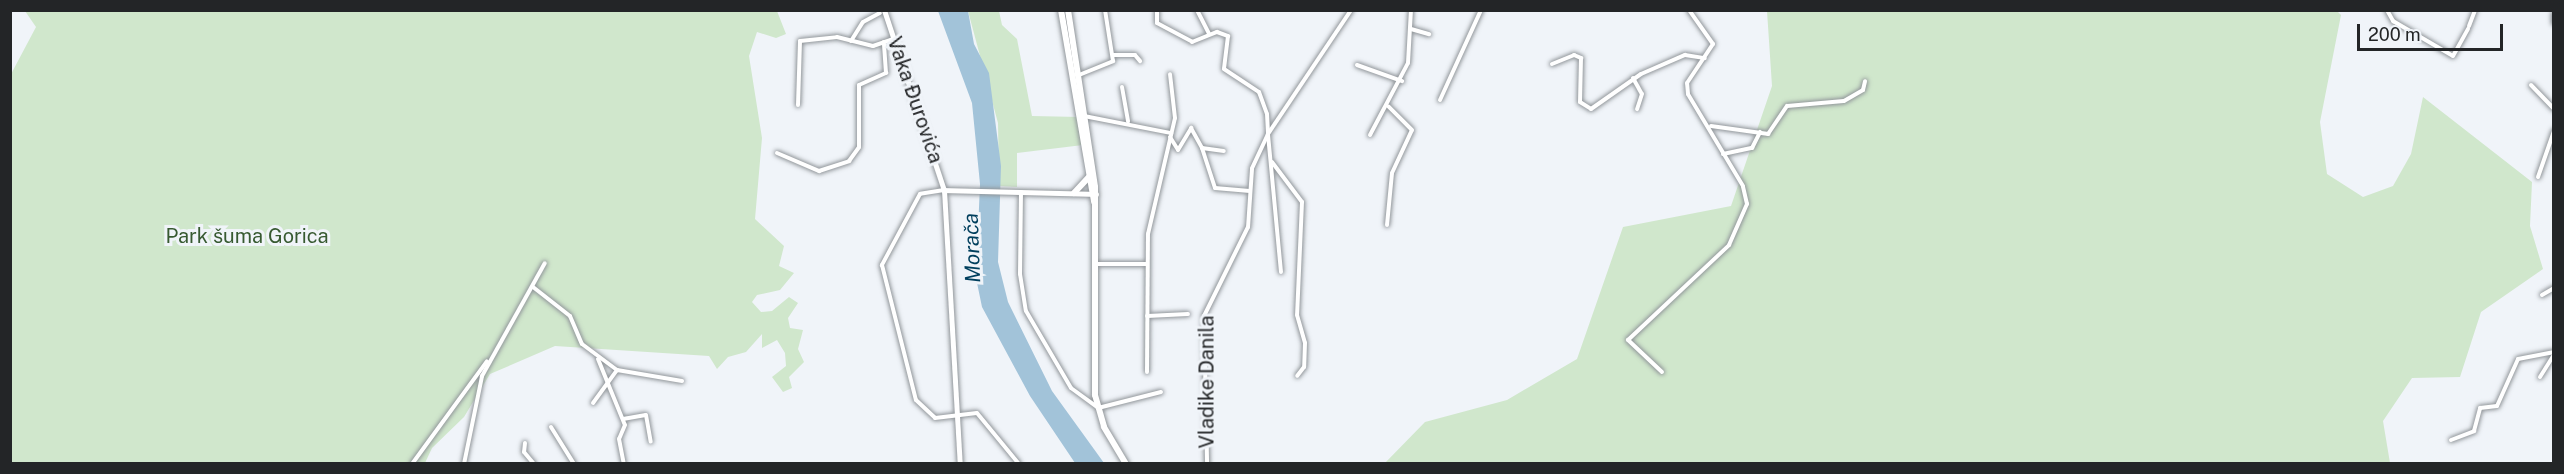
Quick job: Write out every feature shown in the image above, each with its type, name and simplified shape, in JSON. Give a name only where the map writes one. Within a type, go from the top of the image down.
[{"type":"main road","points":[[1061,10],[1094,170],[1098,408],[1126,464]]},
{"type":"main road","points":[[1068,10],[1079,75],[1089,176],[1094,194]]},
{"type":"main road","points":[[1074,194],[1089,176]]},
{"type":"street","points":[[1079,75],[1107,65],[1113,56],[1105,10]]},
{"type":"street","points":[[1156,10],[1157,23],[1192,42],[1209,34],[1228,36],[1222,66],[1262,96],[1268,134],[1281,272]]},
{"type":"street","points":[[1197,10],[1209,34]]},
{"type":"street","name":"Vladike Danila","points":[[1207,464],[1204,316],[1248,227],[1254,160],[1268,134],[1351,10]]},
{"type":"street","points":[[1370,135],[1389,107],[1402,81],[1414,44],[1411,10]]},
{"type":"street","points":[[1440,100],[1481,10]]},
{"type":"street","points":[[1662,372],[1628,340],[1722,252],[1743,222],[1746,192],[1723,154],[1710,126],[1686,90],[1713,44],[1689,10]]},
{"type":"street","points":[[2387,10],[2393,21],[2453,56],[2475,10]]},
{"type":"street","points":[[851,42],[863,22],[882,12]]},
{"type":"street","name":"Vaka Đurovića","points":[[882,12],[894,39],[944,190],[961,416],[960,464]]},
{"type":"street","points":[[2553,13],[2553,23]]},
{"type":"street","points":[[1411,29],[1429,34]]},
{"type":"street","points":[[798,105],[800,41],[837,37],[865,46],[894,39]]},
{"type":"street","points":[[777,153],[819,171],[849,161],[858,147],[859,85],[886,73],[884,42]]},
{"type":"street","points":[[1113,56],[1135,55],[1140,61]]},
{"type":"street","points":[[1552,64],[1574,55],[1581,58],[1579,92],[1585,109],[1633,78],[1684,55],[1705,58]]},
{"type":"street","points":[[1357,65],[1402,81]]},
{"type":"street","points":[[1147,372],[1149,217],[1176,113],[1170,74]]},
{"type":"street","points":[[1633,78],[1642,94],[1637,109]]},
{"type":"street","points":[[1710,126],[1768,134],[1787,106],[1844,101],[1863,90],[1865,81]]},
{"type":"street","points":[[2531,85],[2553,109]]},
{"type":"street","points":[[1122,87],[1128,121]]},
{"type":"street","points":[[1388,225],[1392,173],[1412,129],[1389,107]]},
{"type":"street","points":[[1082,117],[1128,121],[1170,135],[1176,150],[1191,128],[1202,148],[1215,188],[1250,191]]},
{"type":"street","points":[[1723,154],[1752,148],[1760,132]]},
{"type":"street","points":[[2538,177],[2553,132]]},
{"type":"street","points":[[1202,148],[1224,151]]},
{"type":"street","points":[[1269,156],[1282,181],[1302,202],[1297,315],[1305,343],[1304,367],[1297,376]]},
{"type":"street","points":[[1019,464],[979,414],[935,418],[919,407],[882,265],[920,194],[957,190],[1094,194]]},
{"type":"street","points":[[1019,191],[1020,274],[1026,310],[1071,388],[1098,408],[1161,392]]},
{"type":"street","points":[[464,464],[482,376],[545,263]]},
{"type":"street","points":[[1095,264],[1147,264]]},
{"type":"street","points":[[533,287],[570,316],[582,344],[597,358],[617,370],[682,381]]},
{"type":"street","points":[[2542,295],[2553,288]]},
{"type":"street","points":[[1147,316],[1188,314]]},
{"type":"street","points":[[412,464],[493,354]]},
{"type":"street","points":[[2451,440],[2474,432],[2480,408],[2498,406],[2518,359],[2553,354]]},
{"type":"street","points":[[2540,377],[2553,354]]},
{"type":"street","points":[[597,358],[610,381],[623,419],[625,430],[619,439],[624,464]]},
{"type":"street","points":[[593,403],[617,370]]},
{"type":"street","points":[[623,419],[646,415],[651,442]]},
{"type":"street","points":[[551,427],[574,464]]},
{"type":"street","points":[[525,443],[524,452],[534,464]]},
{"type":"green space","name":"Park šuma Gorica","points":[[25,11],[777,11],[786,34],[776,38],[757,32],[749,56],[762,138],[755,219],[784,246],[779,266],[794,273],[780,290],[757,295],[752,302],[761,312],[772,311],[789,297],[798,303],[788,318],[790,328],[803,330],[798,349],[804,362],[789,377],[792,388],[783,392],[772,377],[786,366],[785,353],[777,340],[762,348],[762,334],[746,352],[728,357],[717,369],[709,356],[555,346],[490,374],[464,417],[432,448],[425,463],[11,463],[10,76],[36,27]]},
{"type":"green space","points":[[968,11],[999,11],[1002,25],[1017,39],[1032,116],[1080,117],[1083,145],[1017,153],[1017,187],[999,186],[998,123]]},
{"type":"green space","points":[[1767,11],[2337,11],[2341,15],[2320,122],[2327,174],[2363,197],[2393,186],[2411,154],[2423,97],[2532,182],[2530,226],[2543,269],[2481,312],[2460,377],[2412,378],[2383,421],[2390,463],[1384,464],[1425,422],[1507,400],[1577,359],[1623,227],[1731,206],[1772,86]]},
{"type":"water","points":[[938,11],[968,11],[974,44],[989,73],[1001,166],[998,262],[1008,302],[1052,391],[1104,463],[1075,463],[1030,396],[982,307],[976,278],[980,184],[972,103]]},
{"type":"water label","name":"Morača","points":[[972,248]]}]
